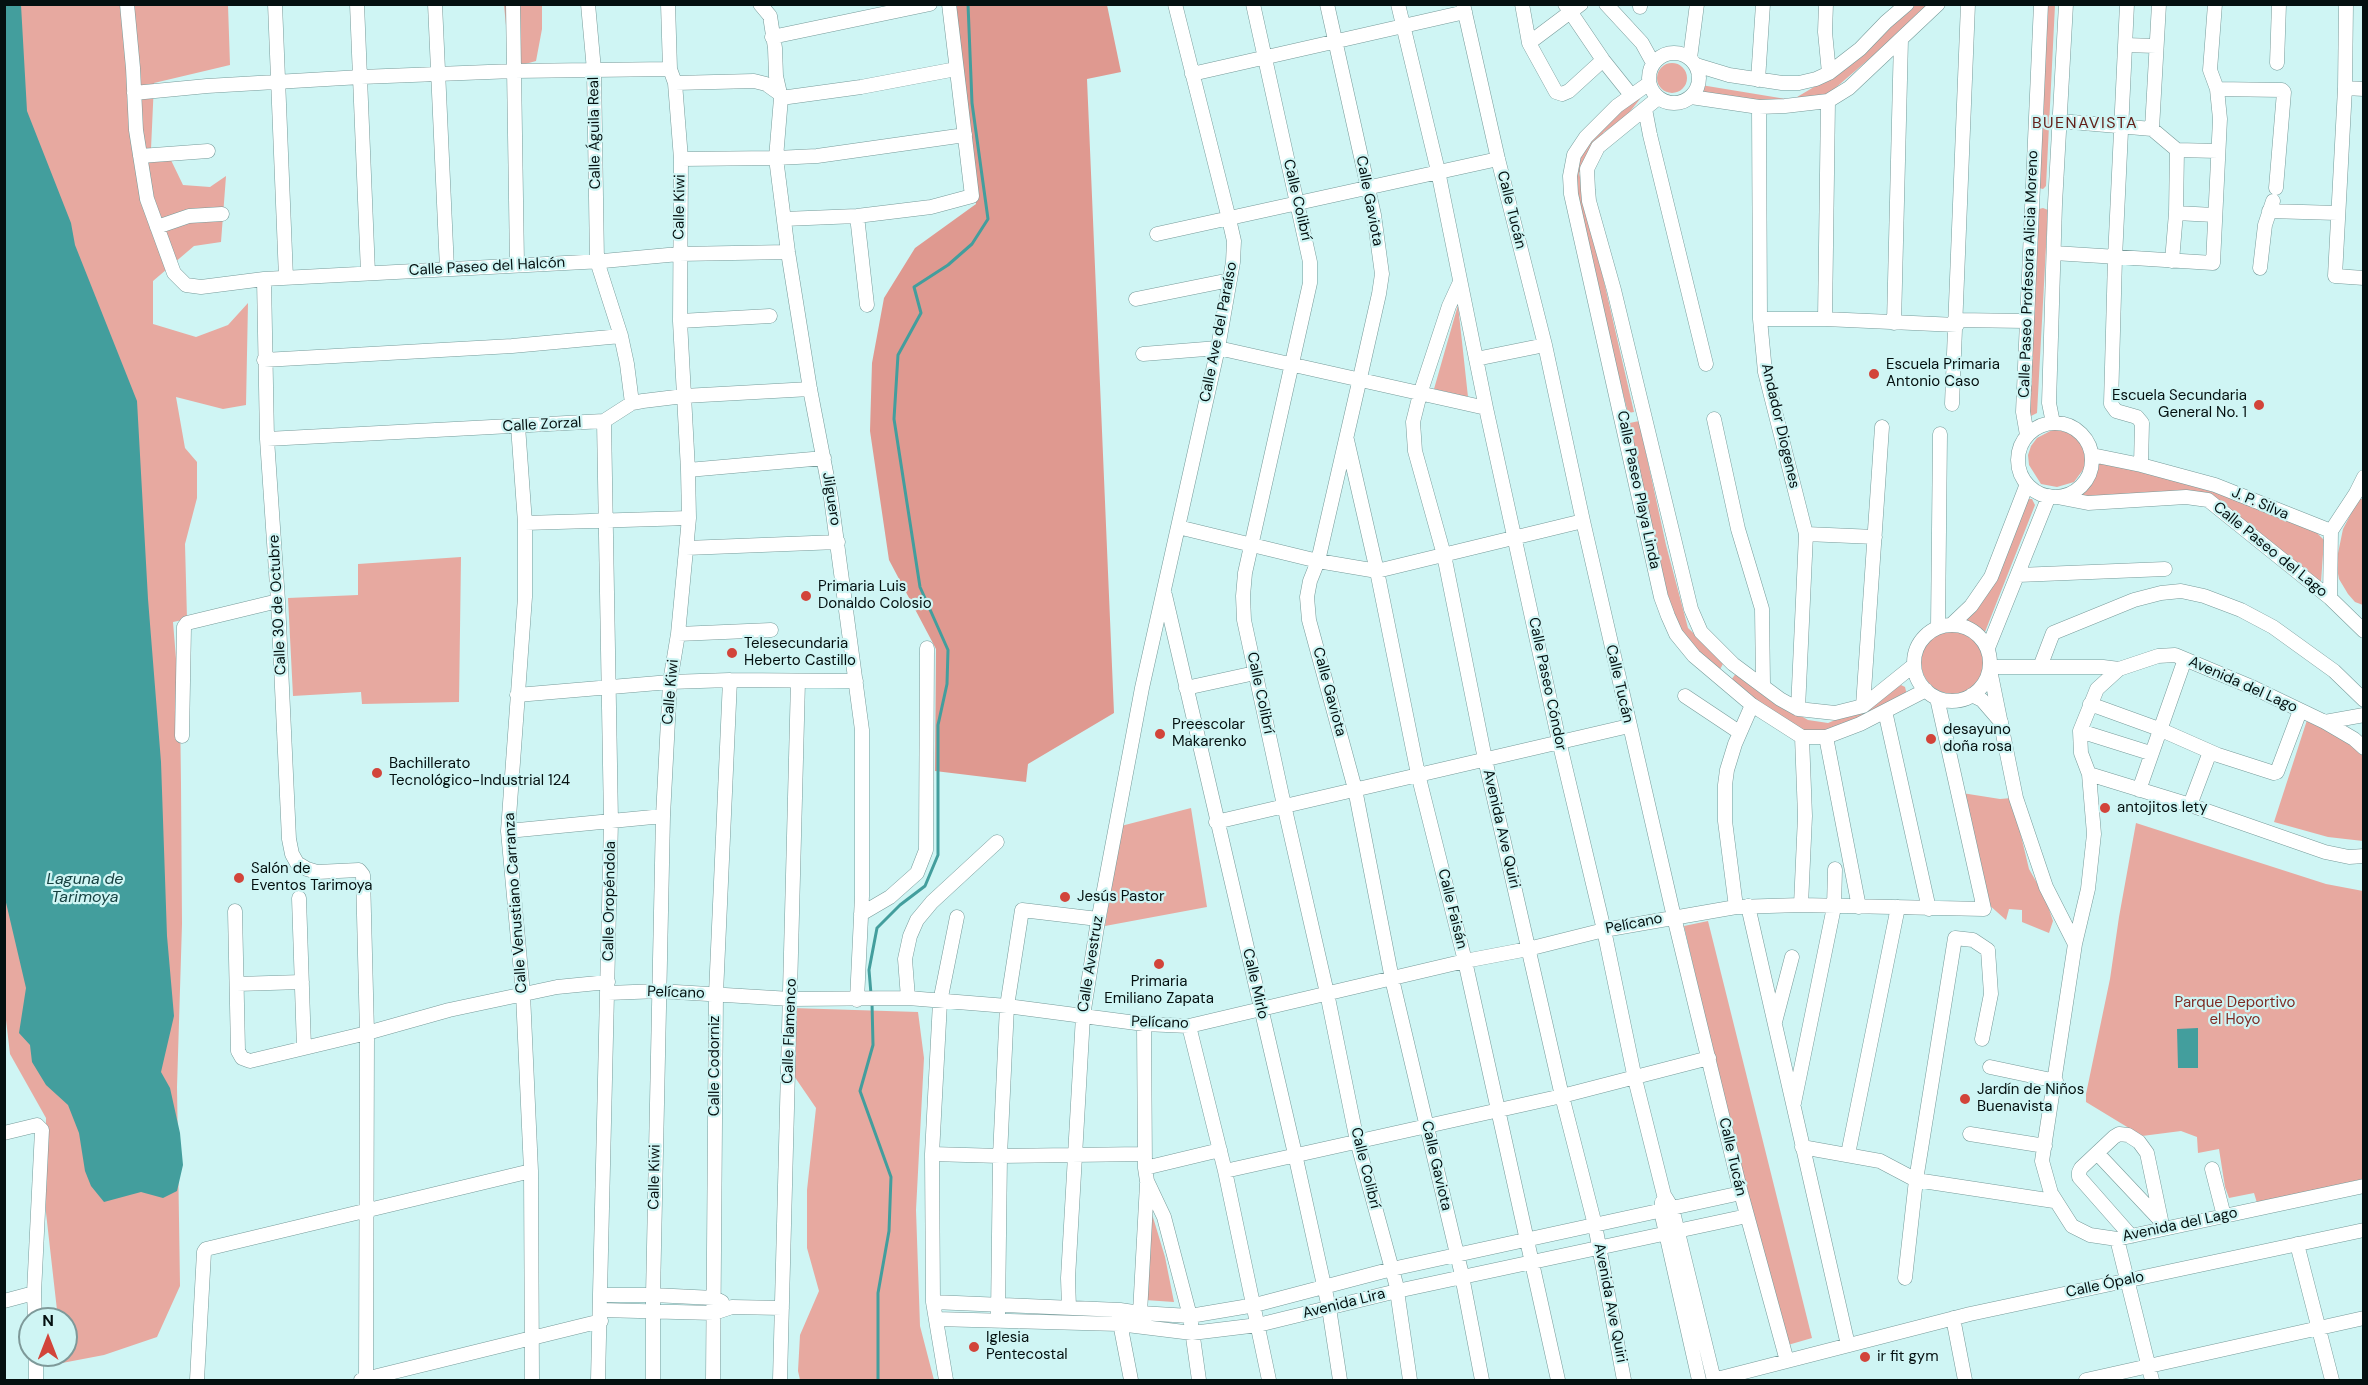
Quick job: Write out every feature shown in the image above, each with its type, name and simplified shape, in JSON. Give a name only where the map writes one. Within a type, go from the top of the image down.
[{"type":"street","points":[[127,4],[140,156],[147,199],[157,227],[189,216],[222,214]]},
{"type":"street","points":[[275,4],[286,278]]},
{"type":"street","points":[[357,4],[368,273]]},
{"type":"street","points":[[435,4],[447,269]]},
{"type":"street","points":[[513,4],[517,264]]},
{"type":"street","name":"Calle Águila Real","points":[[588,4],[594,70],[597,261],[621,336],[632,403]]},
{"type":"street","name":"Calle Kiwi","points":[[653,1380],[663,816],[670,682],[678,634],[689,518],[680,321],[681,159],[675,83],[670,69],[668,4]]},
{"type":"street","name":"Jilguero","points":[[760,4],[770,16],[774,42],[781,96],[776,158],[788,252],[838,542],[862,730],[863,1000]]},
{"type":"street","points":[[749,81],[761,77],[772,63],[774,42],[930,4]]},
{"type":"street","points":[[784,219],[857,216],[931,207],[971,198],[973,195],[949,4]]},
{"type":"street","name":"Calle Ave del Paraíso","points":[[1164,590],[1218,348],[1234,242],[1175,4]]},
{"type":"street","name":"Calle Colibrí","points":[[1253,4],[1310,262],[1310,283],[1251,546],[1243,596],[1244,620],[1327,993],[1357,1141],[1397,1291],[1410,1380]]},
{"type":"street","name":"Calle Gaviota","points":[[1327,4],[1374,215],[1382,274],[1318,561],[1307,597],[1309,620],[1355,789],[1392,979],[1462,1277],[1482,1380]]},
{"type":"street","name":"Calle Paseo Cóndor","points":[[1398,4],[1438,171],[1486,408],[1559,741],[1604,930],[1635,1079],[1666,1209],[1713,1380]]},
{"type":"street","points":[[1522,4],[1529,43],[1556,92],[1562,94],[1569,91],[1603,60]]},
{"type":"street","points":[[1606,4],[1642,43],[1653,63]]},
{"type":"street","points":[[1672,52],[1661,56],[1653,63],[1648,73],[1648,84],[1658,98],[1669,103],[1681,103],[1691,97],[1699,82],[1693,62],[1697,4]]},
{"type":"street","points":[[1758,80],[1763,4]]},
{"type":"street","points":[[1826,4],[1829,73]]},
{"type":"street","points":[[1886,22],[1887,4]]},
{"type":"street","points":[[1642,43],[1681,53],[1693,62],[1729,75],[1799,83],[1829,73],[1860,49],[1907,4]]},
{"type":"street","points":[[1691,97],[1759,107],[1828,101],[1849,88],[1938,4]]},
{"type":"street","points":[[1952,404],[1968,4]]},
{"type":"street","name":"Calle Paseo Profesora Alicia Moreno","points":[[2027,435],[2023,412],[2041,4]]},
{"type":"street","name":"Calle Paseo Profesora Alicia Moreno","points":[[2053,423],[2049,402],[2055,204],[2066,4]]},
{"type":"street","points":[[2127,4],[2115,258],[2111,404],[2116,411],[2137,417],[2142,423],[2141,465]]},
{"type":"street","points":[[2152,129],[2159,4]]},
{"type":"street","points":[[2054,254],[2213,263],[2220,119],[2217,89],[2210,70],[2215,4]]},
{"type":"street","points":[[2277,63],[2279,4]]},
{"type":"street","points":[[2346,4],[2345,88],[2335,276],[2364,278]]},
{"type":"street","points":[[1529,43],[1572,7],[1603,60],[1631,95]]},
{"type":"street","points":[[1192,74],[1403,26],[1464,8]]},
{"type":"street","name":"Calle Tucán","points":[[1464,8],[1498,159],[1545,345],[1629,726],[1674,917],[1741,1193],[1787,1361]]},
{"type":"street","points":[[1894,323],[1901,39]]},
{"type":"street","points":[[2125,45],[2156,46]]},
{"type":"street","points":[[134,93],[361,77],[514,71],[670,69]]},
{"type":"street","points":[[675,83],[749,81],[766,84],[781,96],[861,87],[956,69]]},
{"type":"street","name":"Calle Paseo Playa Linda","points":[[1648,84],[1600,121],[1586,137],[1574,155],[1570,176],[1571,194],[1661,597],[1676,634],[1694,656],[1752,705],[1803,737]]},
{"type":"street","points":[[2345,88],[2364,89]]},
{"type":"street","points":[[2217,89],[2283,91],[2273,200],[2260,268]]},
{"type":"street","name":"Calle Paseo Playa Linda","points":[[1658,98],[1598,147],[1587,169],[1589,201],[1645,415],[1690,609],[1701,632],[1733,664],[1763,684],[1780,699],[1798,709],[1835,713],[1863,706],[1914,664]]},
{"type":"street","points":[[1825,319],[1828,101]]},
{"type":"street","name":"Andador Diogenes","points":[[1759,107],[1760,319],[1766,372],[1806,534],[1798,709]]},
{"type":"street","points":[[1646,109],[1650,135],[1706,364]]},
{"type":"street","points":[[2060,121],[2152,129],[2177,150],[2218,151]]},
{"type":"street","points":[[681,159],[817,156],[965,135]]},
{"type":"street","points":[[2172,261],[2176,213],[2177,150]]},
{"type":"street","points":[[140,156],[208,151]]},
{"type":"street","points":[[1157,234],[1498,159]]},
{"type":"street","points":[[2273,200],[2337,213]]},
{"type":"street","points":[[2032,203],[2055,204]]},
{"type":"street","points":[[2176,213],[2214,215]]},
{"type":"street","points":[[857,216],[867,306]]},
{"type":"street","name":"Calle Paseo del Halcón","points":[[157,227],[174,273],[186,285],[201,287],[264,279],[597,261],[679,254],[788,252]]},
{"type":"street","name":"Calle 30 de Octubre","points":[[264,279],[267,439],[278,601],[289,839],[292,854],[297,863],[307,869],[317,872],[362,871],[367,1033]]},
{"type":"street","points":[[1136,299],[1230,280]]},
{"type":"street","name":"Avenida Ave Quiri","points":[[1460,282],[1449,306],[1420,394],[1413,422],[1415,451],[1444,555],[1485,759],[1562,1096],[1595,1225],[1624,1380]]},
{"type":"street","points":[[680,321],[770,316]]},
{"type":"street","points":[[1760,319],[1825,319],[1894,323],[2026,321]]},
{"type":"street","points":[[264,360],[512,346],[621,336]]},
{"type":"street","points":[[1476,359],[1545,345]]},
{"type":"street","points":[[1143,354],[1218,348],[1486,408]]},
{"type":"street","name":"Calle Zorzal","points":[[267,439],[604,421],[632,403],[684,396],[810,389]]},
{"type":"street","points":[[1623,420],[1645,415]]},
{"type":"street","points":[[1714,418],[1738,529],[1762,609],[1763,684]]},
{"type":"street","name":"Calle Oropéndola","points":[[598,1380],[602,1295],[611,821],[604,421]]},
{"type":"street","points":[[2053,423],[2075,428],[2084,436],[2092,455],[2090,472],[2080,487],[2073,492],[2053,496],[2038,492],[2027,484],[2018,464],[2018,453],[2027,435],[2038,426],[2053,423]]},
{"type":"street","name":"Calle Venustiano Carranza","points":[[518,426],[525,523],[525,597],[508,831],[522,994],[531,1171],[532,1380]]},
{"type":"street","points":[[1863,706],[1882,427]]},
{"type":"street","points":[[1940,434],[1945,626]]},
{"type":"street","name":"Calle Faisán","points":[[1346,438],[1377,571],[1418,774],[1465,962],[1558,1380]]},
{"type":"street","name":"J. P. Silva","points":[[2092,455],[2141,465],[2215,485],[2331,531]]},
{"type":"street","points":[[688,470],[824,458]]},
{"type":"street","points":[[2330,598],[2331,531],[2360,494],[2364,477]]},
{"type":"street","points":[[1931,694],[1916,674],[1914,664],[1917,646],[1930,632],[1945,626],[1971,606],[1991,577],[2027,484]]},
{"type":"street","points":[[1988,648],[2053,496]]},
{"type":"street","name":"Calle Paseo del Lago","points":[[2053,496],[2088,503],[2186,497],[2208,500],[2361,624]]},
{"type":"street","points":[[525,523],[689,518]]},
{"type":"street","points":[[1178,527],[1318,561],[1377,571],[1583,521]]},
{"type":"street","points":[[1806,534],[1875,537]]},
{"type":"street","points":[[686,548],[838,542]]},
{"type":"street","points":[[2018,575],[2165,568]]},
{"type":"street","name":"Calle Mirlo","points":[[1164,590],[1216,822],[1295,1154],[1329,1308],[1340,1380]]},
{"type":"street","name":"Calle Avestruz","points":[[1069,1308],[1068,1278],[1083,1016],[1098,919],[1142,688],[1164,590]]},
{"type":"street","points":[[2040,667],[2053,633],[2134,600],[2181,591],[2204,596],[2241,610],[2272,627],[2334,671],[2364,700]]},
{"type":"street","points":[[182,736],[182,631],[185,625],[278,601]]},
{"type":"street","points":[[1945,626],[1963,626],[1973,631],[1982,638],[1988,648],[2016,798],[2046,887],[2074,944]]},
{"type":"street","points":[[678,634],[771,630]]},
{"type":"street","points":[[861,914],[890,897],[917,873],[926,850],[927,648]]},
{"type":"street","name":"Avenida del Lago","points":[[2364,748],[2354,739],[2325,722],[2254,688],[2175,655],[2158,656],[2119,669],[2097,689],[2080,731],[2081,753],[2089,774],[2094,834],[2088,889],[2074,944],[2056,1081],[2042,1161],[2054,1201],[2072,1226],[2090,1235],[2124,1237],[2162,1225],[2224,1216],[2364,1186]]},
{"type":"street","points":[[2139,790],[2185,658]]},
{"type":"street","points":[[1722,681],[1733,664]]},
{"type":"street","points":[[1990,668],[2103,667],[2119,669]]},
{"type":"street","points":[[1801,905],[1805,816],[1803,737],[1826,737],[1931,694],[1958,700],[1972,695],[1987,680],[1990,668]]},
{"type":"street","points":[[1186,688],[1255,673]]},
{"type":"street","name":"Calle Codorniz","points":[[713,1380],[716,994],[730,680]]},
{"type":"street","name":"Calle Flamenco","points":[[780,1380],[798,681]]},
{"type":"street","points":[[517,694],[670,682],[856,681]]},
{"type":"street","name":"Pelícano","points":[[237,984],[238,1051],[242,1059],[250,1061],[367,1033],[449,1010],[557,987],[790,999],[908,998],[1007,1006],[1144,1024],[1189,1026],[1604,930],[1674,917],[1742,907],[1801,905],[1834,908],[1984,909],[1931,694]]},
{"type":"street","points":[[1972,695],[1982,700],[2001,723]]},
{"type":"street","points":[[1685,696],[1739,732]]},
{"type":"street","points":[[2090,704],[2159,729],[2214,753],[2274,773],[2277,772],[2300,711]]},
{"type":"street","points":[[1752,705],[1739,732],[1727,770],[1725,804],[1742,907],[1775,1025],[1848,1345]]},
{"type":"street","points":[[1885,711],[1929,909]]},
{"type":"street","points":[[2325,722],[2364,715]]},
{"type":"street","points":[[1216,822],[1629,726]]},
{"type":"street","points":[[2080,731],[2150,753]]},
{"type":"street","points":[[1826,737],[1859,908]]},
{"type":"street","points":[[2190,806],[2214,753]]},
{"type":"street","points":[[2089,774],[2325,852],[2349,857],[2364,856]]},
{"type":"street","points":[[508,831],[663,816]]},
{"type":"street","points":[[908,998],[905,959],[910,936],[917,920],[932,902],[997,842]]},
{"type":"street","points":[[1793,1108],[1834,908],[1835,869]]},
{"type":"street","points":[[299,898],[304,1048]]},
{"type":"street","points":[[1848,1154],[1898,908]]},
{"type":"street","points":[[998,1322],[1000,1156],[1007,1006],[1022,910],[1098,919]]},
{"type":"street","points":[[235,911],[237,984],[302,982]]},
{"type":"street","points":[[946,1380],[933,1302],[932,1154],[940,1002],[957,917]]},
{"type":"street","points":[[1905,1278],[1916,1180],[1955,938],[1973,940],[1988,950],[1991,994],[1982,1039]]},
{"type":"street","points":[[1775,1025],[1792,957]]},
{"type":"street","points":[[1140,1313],[1145,1168],[1144,1024]]},
{"type":"street","points":[[1189,1026],[1225,1171],[1269,1380]]},
{"type":"street","points":[[367,1033],[368,1211],[365,1380],[533,1337],[601,1316],[653,1312],[714,1313],[732,1307],[782,1308]]},
{"type":"street","points":[[1225,1171],[1562,1096],[1709,1059]]},
{"type":"street","points":[[1990,1067],[2056,1081]]},
{"type":"street","points":[[4,1133],[39,1126],[42,1131],[35,1307]]},
{"type":"street","points":[[1970,1134],[2044,1146]]},
{"type":"street","points":[[2150,1374],[2126,1280],[2124,1237],[2079,1177],[2079,1172],[2119,1134],[2127,1135],[2139,1142],[2147,1153],[2162,1225]]},
{"type":"street","points":[[1802,1147],[1880,1161],[1916,1180],[2054,1201]]},
{"type":"street","points":[[932,1154],[1075,1156],[1145,1168],[1220,1150]]},
{"type":"street","points":[[2097,1153],[2162,1225]]},
{"type":"street","points":[[1145,1168],[1164,1217],[1190,1316],[1199,1380]]},
{"type":"street","points":[[2212,1169],[2224,1216]]},
{"type":"street","points":[[197,1380],[206,1249],[531,1171]]},
{"type":"street","name":"Avenida Lira","points":[[933,1302],[1120,1310],[1190,1316],[1255,1305],[1392,1269],[1741,1193]]},
{"type":"street","name":"Avenida Lira","points":[[936,1319],[1119,1324],[1192,1333],[1258,1325],[1397,1291],[1747,1216]]},
{"type":"street","name":"Calle Ópalo","points":[[1713,1380],[1767,1368],[1953,1318],[2364,1230]]},
{"type":"street","name":"Calle Paseo Cóndor","points":[[1672,1232],[1699,1380]]},
{"type":"street","points":[[2297,1244],[2332,1380]]},
{"type":"street","points":[[4,1300],[34,1293]]},
{"type":"street","points":[[602,1295],[714,1298],[732,1307]]},
{"type":"street","points":[[1120,1310],[1119,1324],[1131,1380]]},
{"type":"street","points":[[1953,1318],[1965,1380]]},
{"type":"street","points":[[2086,1380],[2150,1374],[2364,1318]]},
{"type":"street","points":[[1759,1380],[1767,1368]]},
{"type":"green space","points":[[4,5],[228,5],[230,65],[154,83],[151,149],[169,156],[183,185],[210,187],[226,176],[221,242],[194,246],[153,281],[153,324],[196,337],[228,325],[248,303],[246,405],[223,409],[176,397],[185,448],[197,462],[197,498],[185,544],[187,619],[173,622],[180,707],[181,784],[182,924],[177,1087],[180,1286],[157,1337],[104,1355],[78,1360],[78,1307],[57,1307],[45,1204],[46,1118],[10,1054],[4,1003]]},
{"type":"green space","points":[[504,5],[542,5],[542,29],[536,61],[518,66],[508,46]]},
{"type":"green space","points":[[1915,5],[1932,5],[1826,96],[1802,103],[1754,103],[1697,95],[1701,85],[1792,100],[1841,71]]},
{"type":"green space","points":[[2044,5],[2055,5],[2046,186],[2043,189],[2039,188]]},
{"type":"green space","points":[[1672,63],[1683,67],[1687,78],[1683,89],[1672,93],[1661,89],[1657,78],[1661,67]]},
{"type":"green space","points":[[1637,94],[1640,99],[1624,119],[1604,132],[1579,173],[1634,412],[1628,413],[1573,197],[1575,158]]},
{"type":"green space","points":[[2039,209],[2048,210],[2037,413],[2029,417]]},
{"type":"green space","points":[[1458,305],[1468,397],[1434,389]]},
{"type":"green space","points":[[1639,421],[1666,545],[1688,628],[1724,662],[1718,673],[1684,641],[1672,615],[1634,445],[1625,424]]},
{"type":"green space","points":[[2054,429],[2073,434],[2081,441],[2086,458],[2085,467],[2074,482],[2057,487],[2041,484],[2029,465],[2028,455],[2037,438]]},
{"type":"green space","points":[[2099,460],[2193,480],[2316,532],[2324,540],[2321,582],[2207,494],[2195,491],[2078,497],[2094,475]]},
{"type":"green space","points":[[2026,499],[2032,499],[2035,505],[1983,637],[1959,623]]},
{"type":"green space","points":[[2360,499],[2363,499],[2363,605],[2355,602],[2348,594],[2339,579],[2336,563],[2343,529]]},
{"type":"green space","points":[[461,557],[459,702],[362,704],[361,692],[293,696],[288,598],[358,595],[358,564]]},
{"type":"green space","points":[[1953,630],[1971,636],[1979,644],[1985,662],[1979,680],[1971,688],[1953,694],[1935,688],[1927,680],[1921,662],[1927,644],[1935,636]]},
{"type":"green space","points":[[1737,672],[1780,704],[1808,720],[1828,723],[1864,708],[1901,685],[1905,687],[1907,695],[1857,724],[1809,736],[1728,684]]},
{"type":"green space","points":[[2308,717],[2364,751],[2363,841],[2328,837],[2274,822]]},
{"type":"green space","points":[[1962,793],[2000,799],[2012,798],[2029,869],[2045,897],[2053,921],[2049,933],[2022,922],[2022,910],[2009,909],[2006,920],[1988,904]]},
{"type":"green space","points":[[1191,808],[1207,907],[1105,926],[1121,826]]},
{"type":"green space","name":"Parque Deportivo el Hoyo","points":[[2136,823],[2326,884],[2363,891],[2363,1179],[2257,1203],[2254,1193],[2229,1198],[2219,1149],[2198,1153],[2197,1137],[2181,1131],[2142,1136],[2086,1102],[2110,979]]},
{"type":"green space","points":[[1708,921],[1812,1338],[1781,1347],[1684,926]]},
{"type":"green space","points":[[792,1008],[918,1012],[924,1058],[916,1210],[920,1326],[934,1380],[800,1380],[798,1371],[800,1335],[819,1291],[807,1248],[807,1190],[816,1108],[792,1073]]},
{"type":"green space","points":[[1149,1204],[1165,1257],[1174,1302],[1145,1300]]},
{"type":"shaded area","points":[[952,5],[1107,5],[1121,72],[1087,79],[1114,713],[1028,764],[1026,782],[935,771],[936,649],[889,560],[870,431],[872,363],[884,298],[915,248],[976,204]]},
{"type":"water","name":"Laguna de Tarimoya","points":[[4,5],[21,5],[27,111],[71,223],[75,245],[137,401],[148,599],[161,762],[167,936],[174,1016],[161,1072],[170,1088],[180,1133],[183,1165],[177,1191],[163,1198],[141,1192],[104,1202],[91,1186],[85,1171],[79,1133],[68,1105],[46,1085],[32,1062],[30,1045],[19,1033],[26,988],[4,894]]},
{"type":"water","points":[[2198,1028],[2198,1068],[2178,1068],[2177,1029]]},
{"type":"waterway","points":[[871,994],[869,970],[877,928],[900,905],[925,886],[938,855],[938,725],[947,684],[948,650],[920,587],[894,419],[898,355],[921,313],[914,287],[948,265],[972,244],[988,219],[972,103],[968,4]]},
{"type":"waterway","points":[[872,1003],[873,1045],[860,1091],[891,1177],[889,1231],[878,1293],[878,1380]]},
{"type":"place","name":"Escuela Primaria Antonio Caso","points":[[1874,374]]},
{"type":"place","name":"Escuela Secundaria General No. 1","points":[[2259,405]]},
{"type":"place","name":"Primaria Luis Donaldo Colosio","points":[[806,596]]},
{"type":"place","name":"Telesecundaria Heberto Castillo","points":[[732,653]]},
{"type":"place","name":"Preescolar Makarenko","points":[[1160,734]]},
{"type":"place","name":"desayuno doña rosa","points":[[1931,739]]},
{"type":"place","name":"Bachillerato Tecnológico-Industrial 124","points":[[377,773]]},
{"type":"place","name":"antojitos lety","points":[[2105,808]]},
{"type":"place","name":"Salón de Eventos Tarimoya","points":[[239,878]]},
{"type":"place","name":"Jesús Pastor","points":[[1065,897]]},
{"type":"place","name":"Primaria Emiliano Zapata","points":[[1159,964]]},
{"type":"place","name":"Jardín de Niños Buenavista","points":[[1965,1099]]},
{"type":"place","name":"Iglesia Pentecostal","points":[[974,1347]]},
{"type":"place","name":"ir fit gym","points":[[1865,1357]]},
{"type":"district","name":"BUENAVISTA","points":[[2085,124]]}]
